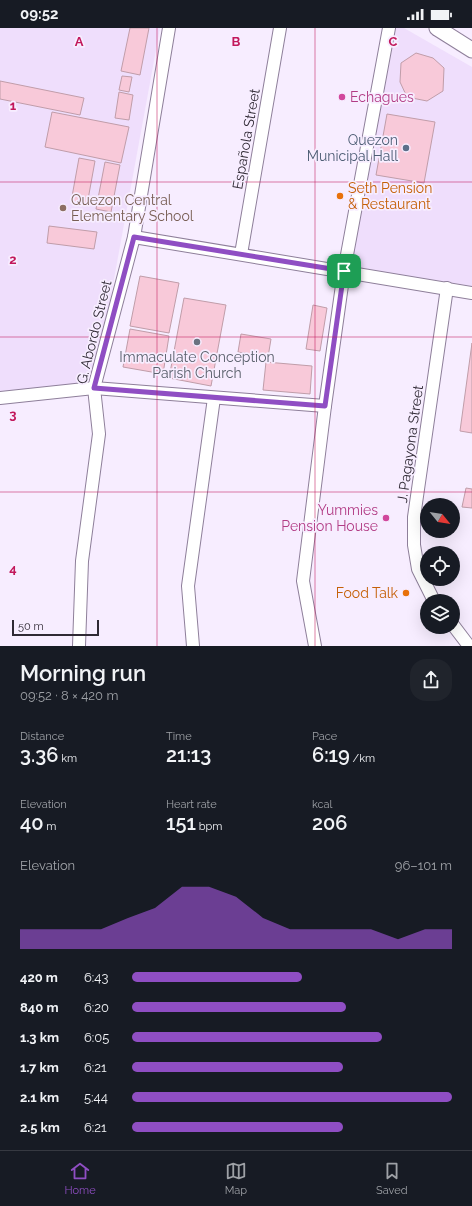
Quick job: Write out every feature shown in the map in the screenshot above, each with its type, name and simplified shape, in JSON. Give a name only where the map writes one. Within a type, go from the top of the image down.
[{"type":"street","name":"G. Abordo Street","points":[[79,646],[82,562],[99,434],[94,388],[134,237],[170,28]]},
{"type":"street","name":"Española Street","points":[[241,254],[280,28]]},
{"type":"street","points":[[315,646],[303,582],[344,271],[390,28]]},
{"type":"street","points":[[437,28],[472,50]]},
{"type":"street","points":[[134,237],[472,293]]},
{"type":"street","name":"J. Pagayona Street","points":[[430,594],[418,569],[414,545],[414,517],[447,288]]},
{"type":"street","points":[[0,398],[94,388],[325,406]]},
{"type":"street","points":[[193,646],[188,586],[214,398]]},
{"type":"street","points":[[460,634],[469,646]]},
{"type":"shaded area","name":"Quezon Central Elementary School","points":[[0,28],[160,28],[94,388],[0,392]]},
{"type":"shaded area","points":[[396,28],[404,28],[472,67],[472,286],[351,267]]},
{"type":"building","points":[[130,28],[149,28],[140,75],[121,71]]},
{"type":"building","points":[[416,53],[433,58],[444,68],[443,91],[427,101],[407,97],[400,82],[401,63]]},
{"type":"building","points":[[122,76],[132,77],[129,92],[119,90]]},
{"type":"building","points":[[0,81],[84,98],[80,115],[0,99]]},
{"type":"building","points":[[119,92],[133,95],[129,120],[115,118]]},
{"type":"building","points":[[52,112],[129,127],[121,163],[45,147]]},
{"type":"building","name":"Quezon Municipal Hall","points":[[387,114],[435,122],[424,183],[376,175]]},
{"type":"building","points":[[79,158],[95,161],[87,205],[71,202]]},
{"type":"building","points":[[105,162],[120,165],[111,212],[96,209]]},
{"type":"building","points":[[49,226],[97,232],[94,249],[47,243]]},
{"type":"building","points":[[140,276],[179,283],[169,333],[130,326]]},
{"type":"building","name":"Immaculate Conception Parish Church","points":[[184,298],[226,305],[211,386],[169,378]]},
{"type":"building","points":[[313,305],[327,308],[320,351],[306,349]]},
{"type":"building","points":[[130,329],[169,336],[163,374],[123,367]]},
{"type":"building","points":[[241,334],[271,339],[268,357],[238,352]]},
{"type":"building","points":[[472,343],[472,433],[460,431]]},
{"type":"building","points":[[266,362],[312,366],[310,394],[263,390]]},
{"type":"building","points":[[466,488],[472,489],[472,508],[462,507]]},
{"type":"place","name":"Echagues","points":[[342,97]]},
{"type":"place","name":"Quezon Municipal Hall","points":[[406,148]]},
{"type":"place","name":"Seth Pension & Restaurant","points":[[340,196]]},
{"type":"place","name":"Quezon Central Elementary School","points":[[63,208]]},
{"type":"place","name":"Immaculate Conception Parish Church","points":[[197,342]]},
{"type":"place","name":"Yummies Pension House","points":[[386,518]]},
{"type":"place","name":"Food Talk","points":[[406,593]]},
{"type":"route","points":[[134,237],[344,271],[325,406],[94,388],[134,237]]}]
